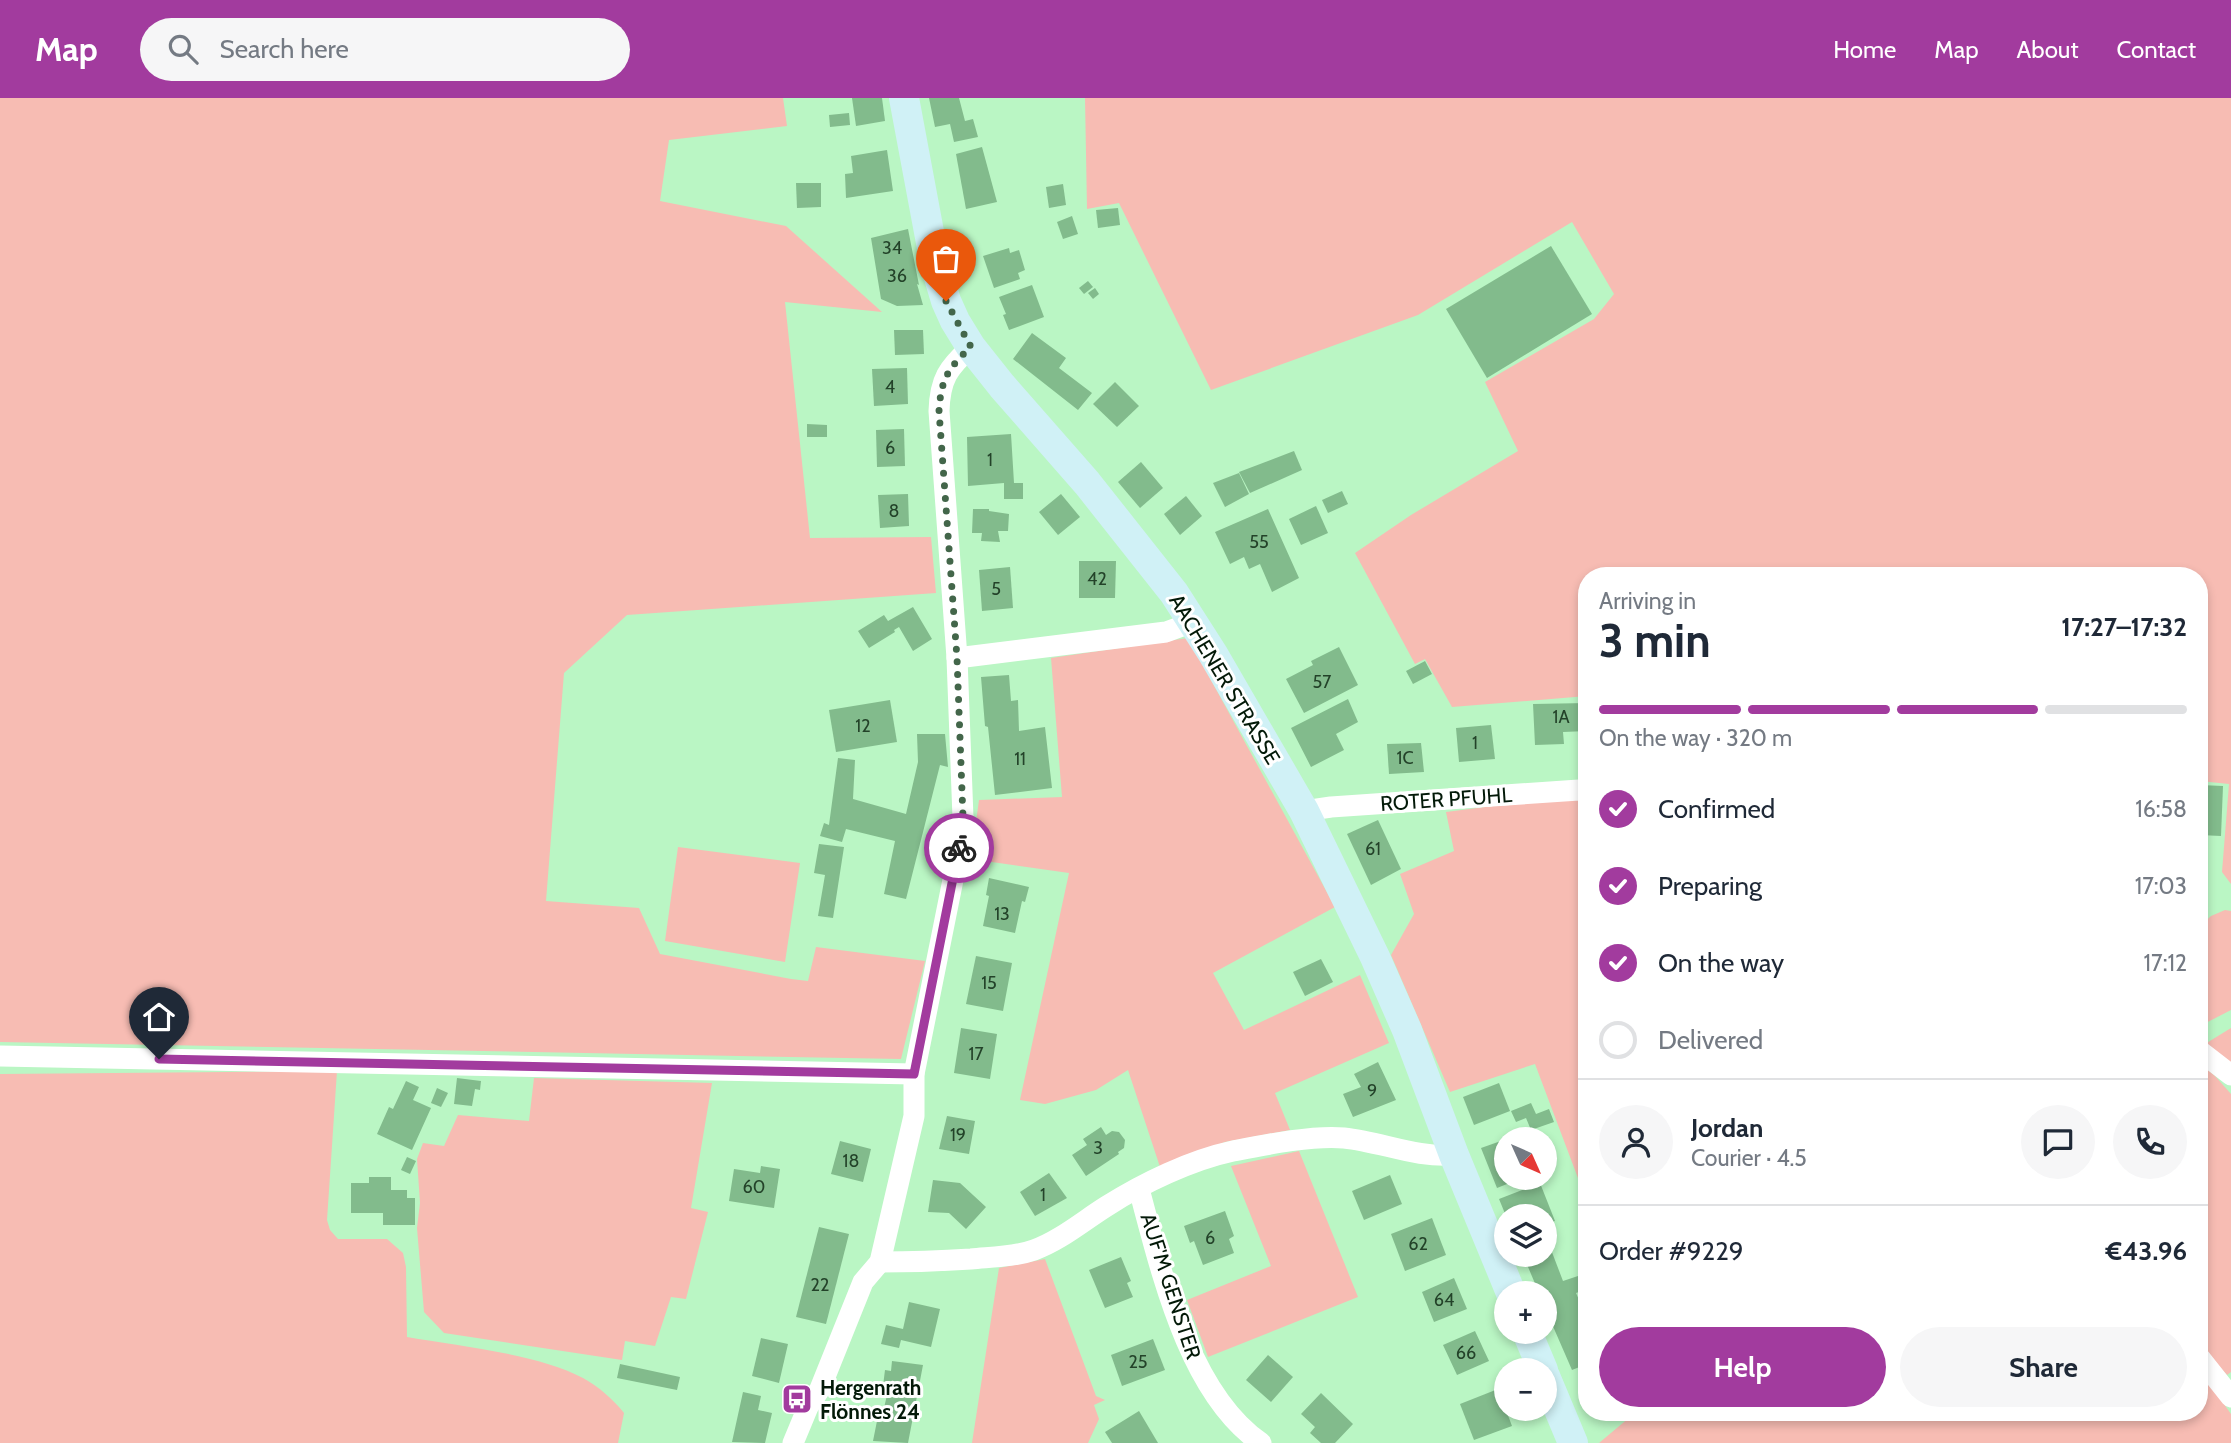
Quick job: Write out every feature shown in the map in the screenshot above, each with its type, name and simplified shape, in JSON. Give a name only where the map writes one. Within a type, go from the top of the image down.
[{"type":"street","name":"AACHENER STRASSE","points":[[904,98],[935,264],[946,301],[971,347],[1095,493],[1167,583],[1194,622],[1304,811],[1407,1030],[1454,1155],[1506,1281]]},
{"type":"street","points":[[793,1443],[808,1407],[820,1389],[863,1282],[880,1262],[914,1116],[914,1074],[962,835],[957,658],[940,389],[947,372],[971,347]]},
{"type":"street","points":[[957,658],[1166,632],[1194,622]]},
{"type":"street","name":"ROTER PFUHL","points":[[1304,811],[1578,790]]},
{"type":"street","points":[[0,1056],[914,1074]]},
{"type":"street","points":[[2208,1057],[2231,1076]]},
{"type":"street","name":"AUF'M GENSTER","points":[[880,1262],[981,1258],[1033,1251],[1059,1239],[1109,1205],[1188,1164],[1232,1151],[1341,1138],[1413,1154],[1454,1155]]},
{"type":"street","name":"AUF'M GENSTER","points":[[1139,1189],[1164,1280],[1199,1370],[1225,1408],[1261,1443]]},
{"type":"street","points":[[2208,1368],[2231,1397]]},
{"type":"street","points":[[1557,1405],[1573,1443]]},
{"type":"shaded area","points":[[0,98],[783,98],[787,126],[669,140],[660,201],[786,226],[882,312],[785,302],[810,538],[931,537],[936,593],[627,615],[564,673],[546,901],[639,908],[660,954],[791,979],[808,981],[816,947],[925,961],[901,1059],[0,1042]]},
{"type":"shaded area","points":[[1085,98],[2231,98],[2231,884],[2222,872],[2229,784],[2208,782],[2208,567],[1578,567],[1578,697],[1452,707],[1425,659],[1415,664],[1355,553],[1411,515],[1518,451],[1485,382],[1594,319],[1614,294],[1572,222],[1418,315],[1211,390],[1119,203],[1087,209]]},
{"type":"shaded area","points":[[1188,638],[1335,907],[1213,973],[1244,1030],[1360,975],[1389,1043],[1275,1093],[1290,1130],[1225,1142],[1160,1167],[1128,1070],[1096,1090],[1045,1104],[1020,1100],[1069,873],[971,859],[979,800],[1062,797],[1051,658]]},
{"type":"shaded area","points":[[1572,796],[1578,798],[1578,1178],[1535,1064],[1450,1092],[1391,955],[1414,914],[1400,874],[1454,851],[1446,812]]},
{"type":"shaded area","points":[[678,847],[800,863],[785,962],[665,941]]},
{"type":"shaded area","points":[[2225,910],[2231,911],[2231,1010],[2208,1022],[2208,919]]},
{"type":"shaded area","points":[[2231,1028],[2231,1066],[2208,1047],[2208,1042]]},
{"type":"shaded area","points":[[2208,1070],[2231,1094],[2231,1372],[2227,1375],[2208,1354]]},
{"type":"shaded area","points":[[337,1071],[327,1220],[330,1230],[338,1239],[387,1239],[403,1253],[406,1267],[407,1337],[521,1357],[583,1378],[595,1385],[624,1413],[618,1443],[0,1443],[0,1074]]},
{"type":"shaded area","points":[[534,1078],[712,1083],[691,1208],[708,1212],[686,1299],[671,1297],[655,1346],[625,1341],[622,1360],[444,1333],[424,1312],[417,1228],[420,1203],[417,1159],[423,1143],[444,1146],[458,1115],[529,1121]]},
{"type":"shaded area","points":[[1299,1151],[1358,1297],[1208,1357],[1187,1300],[1271,1266],[1231,1166]]},
{"type":"shaded area","points":[[1045,1259],[1096,1396],[1105,1400],[1094,1405],[1099,1419],[1088,1443],[972,1443],[999,1268]]},
{"type":"shaded area","points":[[2208,1381],[2231,1414],[2231,1443],[1599,1443],[1625,1421],[2208,1421]]},
{"type":"building","points":[[852,98],[882,98],[885,121],[856,126]]},
{"type":"building","points":[[929,98],[959,98],[965,121],[973,119],[978,137],[954,142],[950,124],[935,127]]},
{"type":"building","points":[[849,113],[850,125],[830,127],[829,115]]},
{"type":"building","points":[[982,147],[997,202],[966,209],[956,154]]},
{"type":"building","points":[[887,150],[893,191],[846,198],[845,174],[853,173],[851,156]]},
{"type":"building","points":[[796,183],[821,183],[821,207],[797,208]]},
{"type":"building","points":[[1063,184],[1066,205],[1049,208],[1046,187]]},
{"type":"building","points":[[1118,208],[1120,225],[1098,228],[1096,210]]},
{"type":"building","points":[[1072,216],[1078,234],[1063,239],[1057,222]]},
{"type":"building","points":[[908,229],[923,305],[897,306],[881,299],[871,238]]},
{"type":"building","points":[[1551,246],[1592,314],[1487,378],[1446,309]]},
{"type":"building","points":[[1009,248],[1010,253],[1019,250],[1025,270],[1018,273],[1020,279],[994,288],[983,256]]},
{"type":"building","points":[[1088,281],[1093,287],[1084,294],[1079,288]]},
{"type":"building","points":[[1032,285],[1044,317],[1009,330],[999,297]]},
{"type":"building","points":[[1095,288],[1099,294],[1093,299],[1088,293]]},
{"type":"building","points":[[894,330],[923,330],[924,354],[895,355]]},
{"type":"building","points":[[1032,333],[1066,358],[1059,368],[1092,393],[1078,410],[1013,359]]},
{"type":"building","points":[[907,368],[908,404],[874,406],[872,369]]},
{"type":"building","points":[[1115,382],[1139,406],[1117,427],[1093,404]]},
{"type":"building","points":[[807,424],[827,425],[827,437],[807,437]]},
{"type":"building","points":[[904,429],[905,466],[877,467],[876,430]]},
{"type":"building","points":[[1011,434],[1014,483],[1023,483],[1023,499],[1004,499],[1004,483],[968,486],[967,437]]},
{"type":"building","points":[[1294,451],[1302,470],[1250,493],[1239,472]]},
{"type":"building","points":[[1141,462],[1163,488],[1140,508],[1118,482]]},
{"type":"building","points":[[1239,473],[1249,494],[1225,507],[1213,483]]},
{"type":"building","points":[[1342,491],[1348,504],[1328,513],[1322,500]]},
{"type":"building","points":[[908,494],[909,526],[880,528],[878,495]]},
{"type":"building","points":[[1061,494],[1080,517],[1058,535],[1039,512]]},
{"type":"building","points":[[1186,496],[1202,516],[1180,535],[1164,514]]},
{"type":"building","points":[[1316,506],[1328,533],[1301,545],[1289,519]]},
{"type":"building","points":[[973,509],[989,509],[1009,514],[1008,531],[998,531],[1000,542],[981,541],[982,533],[972,533]]},
{"type":"building","points":[[1268,509],[1299,578],[1272,592],[1260,564],[1249,569],[1244,557],[1230,564],[1215,532]]},
{"type":"building","points":[[1079,561],[1116,561],[1115,598],[1079,598]]},
{"type":"building","points":[[1010,567],[1013,608],[982,611],[979,570]]},
{"type":"building","points":[[913,607],[932,639],[913,651],[899,627],[869,648],[858,631],[884,615],[888,621]]},
{"type":"building","points":[[1339,647],[1358,685],[1304,713],[1286,679],[1313,665],[1311,661]]},
{"type":"building","points":[[1425,661],[1432,674],[1413,684],[1406,671]]},
{"type":"building","points":[[1009,675],[1011,701],[1018,700],[1019,731],[1045,727],[1052,788],[995,795],[981,677]]},
{"type":"building","points":[[1348,699],[1358,722],[1336,734],[1344,750],[1311,767],[1291,728]]},
{"type":"building","points":[[890,700],[897,742],[836,752],[829,710]]},
{"type":"building","points":[[1578,703],[1578,731],[1563,732],[1564,744],[1535,745],[1533,704]]},
{"type":"building","points":[[1491,725],[1495,759],[1459,762],[1456,728]]},
{"type":"building","points":[[917,734],[945,734],[948,767],[940,765],[906,899],[884,894],[895,841],[846,829],[842,842],[820,836],[824,823],[829,825],[838,758],[855,760],[853,799],[906,814],[918,762]]},
{"type":"building","points":[[1421,743],[1424,772],[1389,774],[1387,744]]},
{"type":"building","points":[[2208,785],[2223,786],[2221,836],[2208,835]]},
{"type":"building","points":[[1378,820],[1401,869],[1371,885],[1347,834]]},
{"type":"building","points":[[819,844],[844,847],[833,918],[818,916],[825,875],[814,873]]},
{"type":"building","points":[[989,878],[1029,887],[1025,902],[1022,901],[1015,933],[983,926],[989,896],[986,895]]},
{"type":"building","points":[[976,956],[1012,963],[1003,1011],[966,1004]]},
{"type":"building","points":[[1321,959],[1333,982],[1305,996],[1293,972]]},
{"type":"building","points":[[961,1028],[997,1034],[990,1079],[954,1073]]},
{"type":"building","points":[[1378,1062],[1396,1100],[1353,1117],[1343,1094],[1361,1087],[1354,1074]]},
{"type":"building","points":[[457,1078],[481,1081],[480,1090],[475,1089],[472,1106],[454,1104]]},
{"type":"building","points":[[406,1081],[419,1087],[413,1100],[431,1108],[412,1150],[377,1134],[389,1107],[393,1109]]},
{"type":"building","points":[[1499,1083],[1510,1111],[1474,1125],[1463,1097]]},
{"type":"building","points":[[437,1088],[448,1093],[441,1107],[431,1103]]},
{"type":"building","points":[[1531,1103],[1536,1114],[1549,1109],[1554,1122],[1530,1127],[1526,1118],[1516,1122],[1511,1111]]},
{"type":"building","points":[[947,1116],[975,1121],[969,1154],[939,1149]]},
{"type":"building","points":[[1101,1127],[1106,1135],[1112,1131],[1119,1132],[1125,1140],[1124,1148],[1086,1176],[1072,1155],[1087,1145],[1083,1139]]},
{"type":"building","points":[[840,1141],[871,1149],[863,1182],[831,1174]]},
{"type":"building","points":[[1494,1143],[1494,1180],[1481,1148]]},
{"type":"building","points":[[407,1157],[416,1161],[410,1174],[401,1170]]},
{"type":"building","points":[[761,1166],[780,1169],[774,1208],[729,1201],[734,1169],[760,1173]]},
{"type":"building","points":[[1049,1173],[1067,1198],[1035,1216],[1020,1192]]},
{"type":"building","points":[[1390,1175],[1402,1204],[1364,1220],[1352,1191]]},
{"type":"building","points":[[369,1177],[391,1177],[391,1190],[407,1190],[407,1198],[415,1198],[415,1225],[383,1225],[383,1213],[351,1213],[351,1183],[369,1183]]},
{"type":"building","points":[[933,1180],[960,1183],[986,1207],[966,1229],[949,1213],[928,1212]]},
{"type":"building","points":[[1522,1190],[1543,1190],[1548,1204],[1501,1204],[1499,1199]]},
{"type":"building","points":[[1225,1211],[1234,1236],[1229,1239],[1234,1253],[1203,1265],[1194,1241],[1190,1243],[1184,1226]]},
{"type":"building","points":[[1432,1218],[1446,1255],[1405,1271],[1391,1234]]},
{"type":"building","points":[[819,1227],[849,1234],[826,1324],[796,1317]]},
{"type":"building","points":[[1121,1257],[1131,1281],[1127,1283],[1133,1297],[1105,1308],[1089,1270]]},
{"type":"building","points":[[1557,1265],[1563,1281],[1578,1276],[1578,1368],[1572,1370],[1557,1336],[1557,1281],[1534,1281],[1528,1267]]},
{"type":"building","points":[[1454,1278],[1467,1309],[1434,1322],[1422,1292]]},
{"type":"building","points":[[909,1302],[940,1309],[931,1347],[901,1340],[899,1348],[881,1344],[886,1325],[903,1329]]},
{"type":"building","points":[[1475,1331],[1489,1361],[1457,1375],[1443,1345]]},
{"type":"building","points":[[761,1338],[788,1344],[779,1383],[752,1376]]},
{"type":"building","points":[[1153,1339],[1165,1370],[1122,1386],[1111,1355]]},
{"type":"building","points":[[1268,1355],[1293,1377],[1271,1402],[1246,1380]]},
{"type":"building","points":[[892,1361],[923,1365],[908,1443],[873,1441],[877,1421],[882,1422],[887,1395],[882,1394],[885,1370],[891,1371]]},
{"type":"building","points":[[620,1364],[680,1377],[677,1390],[617,1378]]},
{"type":"building","points":[[1494,1391],[1494,1421],[1510,1421],[1512,1426],[1474,1440],[1460,1404]]},
{"type":"building","points":[[743,1392],[761,1396],[758,1410],[772,1413],[765,1443],[732,1442]]},
{"type":"building","points":[[1321,1393],[1353,1424],[1335,1443],[1321,1443],[1310,1433],[1315,1427],[1301,1414]]},
{"type":"building","points":[[1139,1411],[1158,1443],[1112,1443],[1105,1432]]},
{"type":"way so far","points":[[946,301],[971,347],[947,372],[940,389],[939,411],[957,658],[963,818],[959,848]]},
{"type":"place","name":"Hergenrath Flönnes 24","points":[[797,1399]]},
{"type":"route","points":[[159,1059],[914,1074],[959,848]]}]
